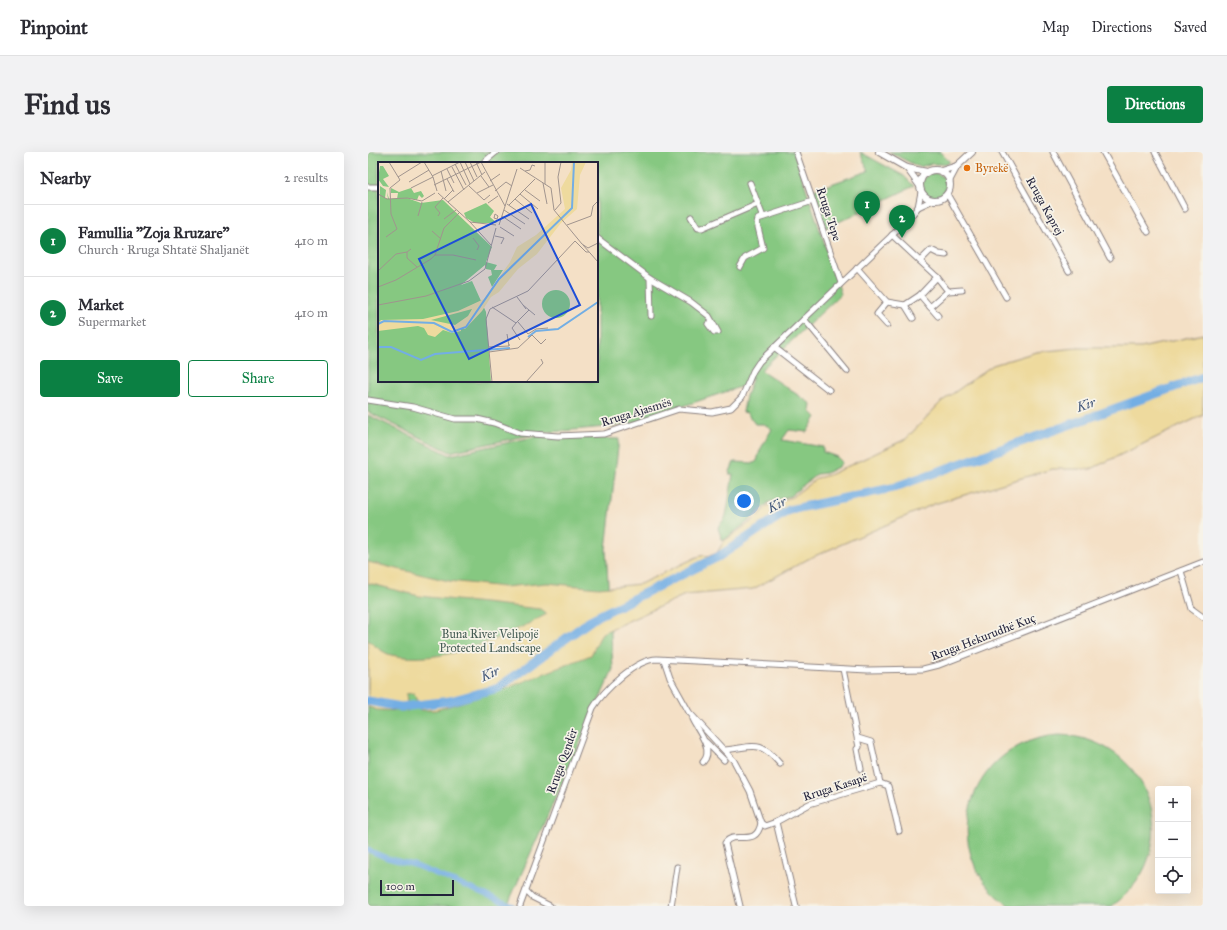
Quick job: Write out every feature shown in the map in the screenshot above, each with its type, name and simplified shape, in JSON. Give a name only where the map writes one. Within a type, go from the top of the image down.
[{"type":"main road","points":[[879,152],[907,168],[928,172]]},
{"type":"main road","points":[[949,181],[957,166],[971,152]]},
{"type":"main road","points":[[920,189],[920,180],[928,172],[934,170],[941,171],[957,166]]},
{"type":"main road","points":[[907,168],[928,199],[933,200],[943,198],[950,188],[946,175],[941,171]]},
{"type":"street","points":[[484,162],[496,152]]},
{"type":"street","name":"Rruga Tepe","points":[[796,152],[841,283]]},
{"type":"street","name":"Rruga Kaprej","points":[[1002,152],[1069,271]]},
{"type":"street","points":[[1052,152],[1110,258]]},
{"type":"street","points":[[1103,152],[1148,232]]},
{"type":"street","points":[[1155,152],[1185,209]]},
{"type":"street","points":[[750,183],[763,217]]},
{"type":"street","points":[[918,207],[920,189]]},
{"type":"street","points":[[947,194],[1006,296]]},
{"type":"street","points":[[829,390],[774,347],[892,235],[918,207],[933,200]]},
{"type":"street","points":[[740,266],[742,260],[763,248],[757,223],[758,219],[813,201]]},
{"type":"street","points":[[691,217],[698,228],[702,228],[730,214],[758,204]]},
{"type":"street","points":[[892,235],[909,253],[937,277],[948,291]]},
{"type":"street","points":[[598,239],[650,278],[691,302],[709,316],[718,332],[714,332],[708,324]]},
{"type":"street","points":[[920,261],[931,250],[938,254],[946,255]]},
{"type":"street","points":[[857,268],[887,302],[905,305],[920,295],[937,277]]},
{"type":"street","points":[[650,278],[651,316]]},
{"type":"street","points":[[930,307],[948,291],[962,290]]},
{"type":"street","points":[[920,295],[938,316]]},
{"type":"street","points":[[887,302],[877,314],[888,325]]},
{"type":"street","points":[[905,305],[913,318]]},
{"type":"street","points":[[804,319],[847,371]]},
{"type":"street","name":"Rruga Ajasmës","points":[[368,400],[406,405],[455,419],[477,419],[494,423],[520,433],[569,436],[604,434],[680,409],[719,412],[731,408],[742,397],[755,366],[774,347]]},
{"type":"street","name":"Rruga Hekurudhë Kuç","points":[[664,660],[843,669],[918,670],[934,667],[1203,562]]},
{"type":"street","points":[[1181,571],[1192,609],[1203,617]]},
{"type":"street","name":"Rruga Qendër","points":[[521,903],[593,708],[614,683],[633,669],[650,660],[664,660]]},
{"type":"street","points":[[664,660],[670,678],[705,742],[724,760]]},
{"type":"street","name":"Rruga Kasapë","points":[[843,669],[860,747],[857,749],[861,770]]},
{"type":"street","points":[[689,712],[734,761],[750,791],[761,823],[760,830],[752,837],[732,839],[725,843],[740,906]]},
{"type":"street","name":"Rruga Kasapë","points":[[858,738],[871,742],[880,783]]},
{"type":"street","points":[[702,762],[706,759],[705,742]]},
{"type":"street","points":[[725,750],[757,745],[771,753],[780,764]]},
{"type":"street","name":"Rruga Kasapë","points":[[761,823],[764,826],[776,822],[809,804],[880,783],[888,786],[899,831]]},
{"type":"street","points":[[776,822],[796,906]]},
{"type":"street","points":[[671,906],[677,866]]},
{"type":"street","points":[[526,891],[532,897],[550,906]]},
{"type":"green space","points":[[368,152],[794,152],[841,294],[761,370],[811,404],[810,411],[816,417],[807,432],[789,430],[782,440],[823,447],[823,452],[837,457],[842,462],[838,467],[826,473],[817,474],[790,496],[769,502],[750,520],[724,540],[722,539],[718,528],[726,516],[733,474],[729,474],[734,462],[754,463],[757,461],[760,450],[772,429],[764,424],[755,424],[747,413],[743,412],[746,396],[753,377],[743,386],[627,425],[540,433],[450,452],[368,412]]},
{"type":"green space","points":[[860,152],[904,176],[914,186],[826,228],[814,190],[868,171]]},
{"type":"green space","points":[[889,152],[940,152],[950,162],[946,164],[931,164],[919,167]]},
{"type":"green space","points":[[934,173],[942,177],[946,185],[942,193],[934,197],[926,193],[922,185],[926,177]]},
{"type":"green space","name":"Buna River Velipojë Protected Landscape","points":[[368,415],[450,455],[538,436],[619,439],[606,549],[613,669],[507,906],[368,906]]},
{"type":"green space","points":[[1059,735],[1091,741],[1117,755],[1137,776],[1149,801],[1154,829],[1149,856],[1136,883],[1112,906],[1010,906],[986,884],[972,858],[967,831],[971,803],[983,778],[1002,757],[1028,742]]},
{"type":"sand","points":[[1203,334],[1203,415],[1091,469],[1052,469],[934,504],[810,558],[753,589],[685,595],[602,633],[591,655],[502,690],[436,710],[420,710],[414,693],[406,694],[408,711],[377,710],[368,707],[368,640],[382,651],[391,655],[431,657],[472,648],[511,632],[547,614],[540,609],[419,596],[368,583],[368,562],[449,581],[504,587],[547,583],[599,588],[640,584],[697,557],[704,555],[707,557],[717,553],[724,541],[755,519],[768,505],[792,497],[817,478],[829,475],[906,439],[941,402],[993,365],[1036,352],[1077,348],[1141,348]]},
{"type":"waterway","name":"Kir","points":[[368,701],[401,707],[450,701],[498,688],[594,618],[718,557],[789,510],[892,488],[1203,377]]},
{"type":"waterway","points":[[368,850],[387,858],[414,865],[513,906]]},
{"type":"place","name":"Byrekë","points":[[967,168]]},
{"type":"place","name":"Famullia \"Zoja Rruzare\"","points":[[867,224]]},
{"type":"place","name":"Market","points":[[902,238]]}]
